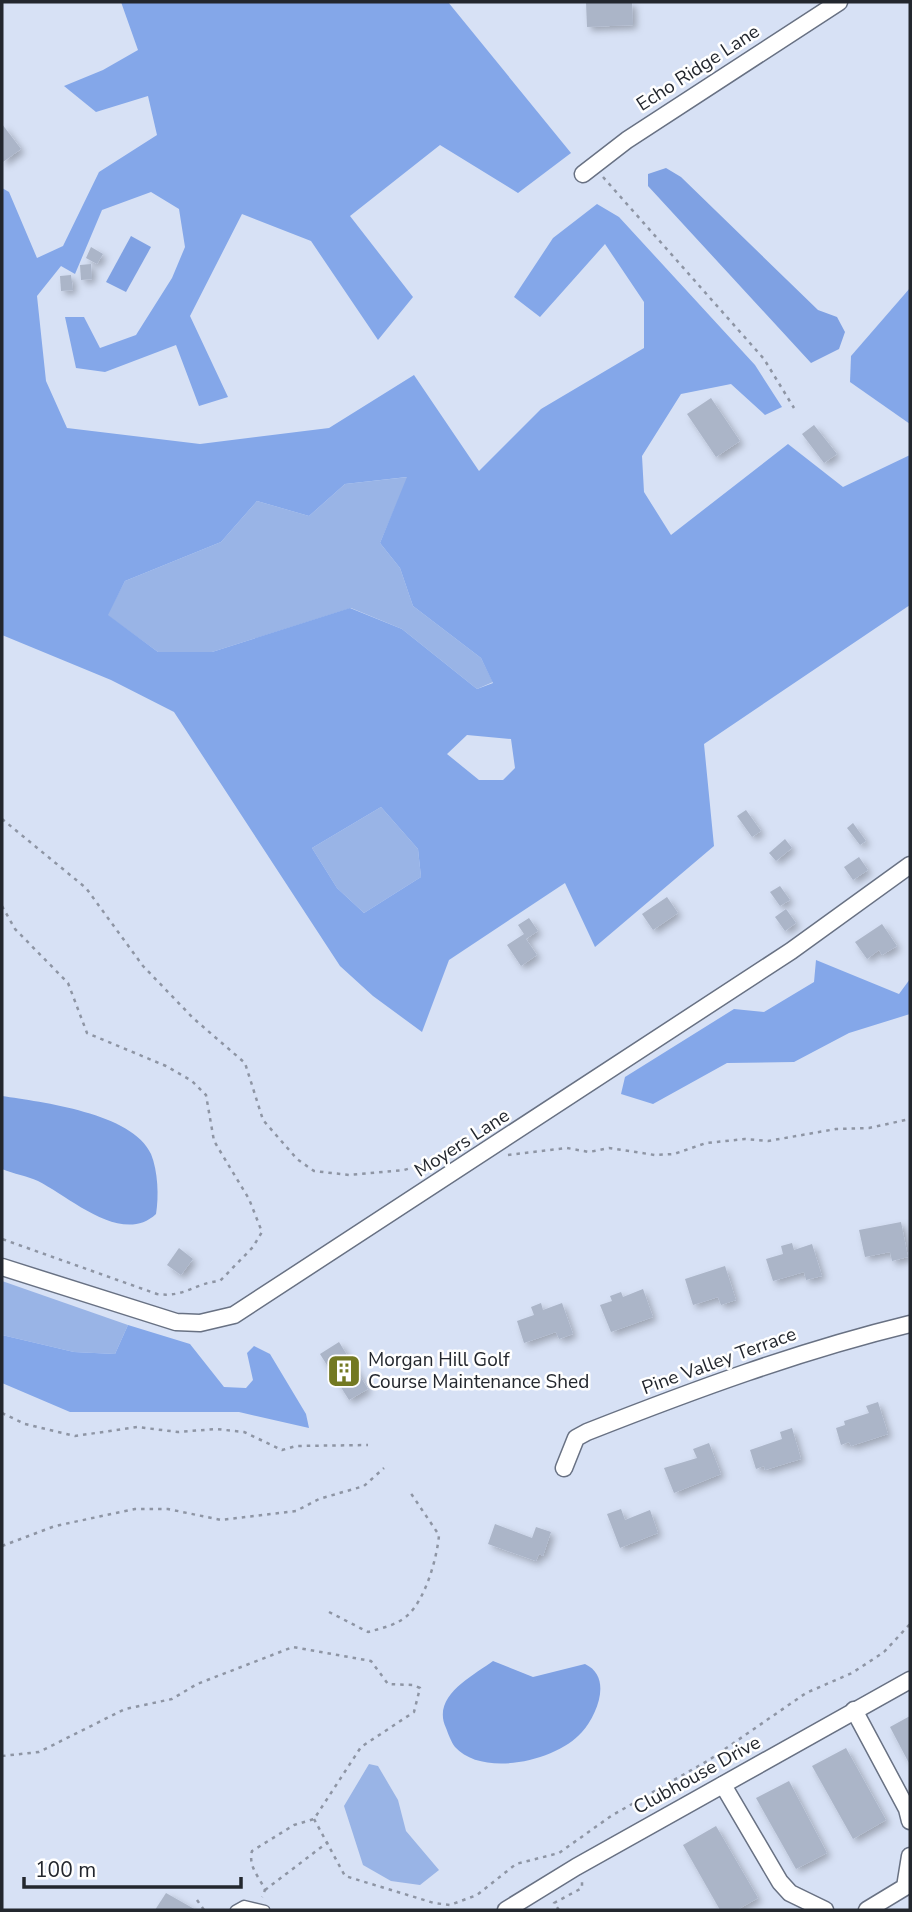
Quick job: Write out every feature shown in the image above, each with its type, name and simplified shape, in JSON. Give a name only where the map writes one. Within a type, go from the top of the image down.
[{"type":"street","name":"Echo Ridge Lane","points":[[588,170],[627,140],[839,2]]},
{"type":"street","name":"Moyers Lane","points":[[2,1267],[176,1322],[217,1321],[253,1303],[478,1158],[791,951],[910,865]]},
{"type":"street","name":"Pine Valley Terrace","points":[[564,1468],[576,1438],[587,1432],[732,1375],[835,1342],[910,1324]]},
{"type":"street","name":"Clubhouse Drive","points":[[506,1910],[910,1680]]},
{"type":"street","points":[[854,1710],[907,1809],[910,1821]]},
{"type":"street","points":[[723,1785],[780,1882],[790,1893],[825,1910]]},
{"type":"street","points":[[867,1910],[905,1888],[910,1856]]},
{"type":"lane","points":[[235,1910],[244,1905],[262,1908]]},
{"type":"path","points":[[588,170],[764,359],[794,408]]},
{"type":"path","points":[[2,818],[86,888],[143,966],[193,1018],[245,1063],[263,1120],[297,1159],[314,1171],[329,1174],[404,1170],[445,1158],[478,1158]]},
{"type":"path","points":[[2,906],[15,929],[68,983],[88,1033],[166,1066],[192,1081],[206,1096],[214,1141],[249,1199],[262,1232],[253,1247],[220,1281],[202,1282],[189,1292],[174,1296],[157,1294],[2,1239]]},
{"type":"path","points":[[504,1155],[567,1148],[589,1152],[609,1148],[664,1154],[706,1143],[745,1139],[768,1141],[836,1129],[869,1128],[910,1119]]},
{"type":"path","points":[[2,1413],[25,1424],[75,1436],[137,1427],[178,1432],[216,1429],[244,1432],[282,1450],[296,1446],[368,1445]]},
{"type":"path","points":[[2,1546],[55,1526],[135,1508],[168,1509],[221,1520],[288,1512],[364,1486],[384,1468]]},
{"type":"path","points":[[329,1612],[368,1632],[396,1623],[410,1613],[422,1593],[439,1535],[410,1492]]},
{"type":"path","points":[[314,1819],[345,1876],[414,1899],[450,1905],[477,1895],[516,1864],[559,1853],[611,1816],[709,1760],[806,1693],[852,1673],[884,1651],[910,1624]]},
{"type":"path","points":[[2,1756],[40,1752],[125,1709],[172,1699],[197,1684],[293,1647],[371,1661],[388,1684],[413,1685],[420,1688],[414,1712],[361,1747],[314,1819],[294,1825],[251,1851],[250,1859],[254,1871],[265,1890],[262,1908]]},
{"type":"path","points":[[265,1890],[328,1842]]},
{"type":"path","points":[[197,1900],[204,1910]]},
{"type":"shaded area","points":[[121,2],[448,2],[571,153],[518,193],[440,145],[350,216],[413,297],[378,340],[311,241],[242,214],[190,316],[228,397],[199,406],[176,345],[105,372],[76,368],[65,317],[84,317],[100,348],[136,335],[172,278],[185,247],[179,209],[151,192],[102,210],[75,274],[61,266],[37,296],[46,381],[67,428],[200,444],[329,428],[414,375],[479,471],[541,409],[644,348],[644,302],[605,244],[540,317],[514,297],[553,238],[597,204],[619,217],[755,365],[782,407],[765,415],[731,384],[681,394],[642,456],[644,492],[671,535],[788,444],[843,487],[910,455],[910,605],[704,744],[714,846],[595,947],[565,883],[449,960],[422,1032],[373,996],[340,966],[174,712],[111,680],[2,635],[2,188],[9,192],[37,258],[63,246],[99,172],[157,135],[148,96],[96,112],[64,86],[103,70],[138,50]],"holes":[[[407,477],[380,543],[400,568],[413,606],[481,658],[493,683],[477,689],[402,629],[350,608],[212,652],[158,652],[108,615],[125,581],[221,542],[257,501],[309,516],[345,484]],[[467,735],[511,739],[515,768],[503,780],[479,780],[447,754]],[[381,807],[418,849],[421,877],[364,913],[337,888],[312,848]]]},
{"type":"shaded area","points":[[666,168],[681,177],[818,310],[837,317],[845,332],[839,349],[811,363],[648,186],[648,174]]},
{"type":"shaded area","points":[[131,236],[151,247],[126,292],[106,282]]},
{"type":"shaded area","points":[[910,288],[910,424],[850,382],[851,356]]},
{"type":"shaded area","points":[[408,477],[380,543],[400,568],[413,606],[481,658],[493,682],[477,689],[402,629],[351,608],[212,652],[158,652],[107,615],[125,581],[221,542],[257,501],[309,516],[345,484]]},
{"type":"shaded area","points":[[381,807],[418,849],[421,877],[364,913],[337,888],[312,848]]},
{"type":"shaded area","points":[[816,960],[899,994],[910,979],[910,1014],[849,1033],[794,1062],[727,1063],[653,1104],[621,1094],[625,1077],[734,1009],[764,1012],[814,982]]},
{"type":"shaded area","points":[[2,1096],[62,1106],[126,1128],[141,1140],[151,1154],[158,1192],[156,1214],[142,1222],[128,1225],[112,1222],[96,1216],[38,1181],[2,1169]]},
{"type":"shaded area","points":[[2,1281],[128,1325],[115,1354],[74,1352],[2,1335]]},
{"type":"shaded area","points":[[128,1325],[190,1344],[224,1387],[246,1388],[253,1380],[247,1353],[254,1346],[270,1354],[306,1414],[309,1428],[239,1412],[70,1412],[2,1383],[2,1335],[74,1352],[115,1354]]},
{"type":"shaded area","points":[[493,1661],[533,1677],[585,1664],[594,1670],[600,1696],[588,1725],[571,1742],[538,1758],[501,1764],[483,1762],[467,1756],[455,1747],[451,1740],[443,1717],[444,1706],[456,1688]]},
{"type":"shaded area","points":[[369,1764],[378,1766],[398,1800],[406,1831],[439,1870],[420,1885],[391,1881],[363,1865],[344,1806]]},
{"type":"building","points":[[586,2],[632,2],[633,25],[587,27]]},
{"type":"building","points":[[2,124],[21,149],[3,162],[2,160]]},
{"type":"building","points":[[91,247],[103,254],[97,264],[86,258]]},
{"type":"building","points":[[91,264],[92,279],[81,280],[80,265]]},
{"type":"building","points":[[71,275],[73,290],[61,291],[60,276]]},
{"type":"building","points":[[711,398],[740,441],[716,457],[687,414]]},
{"type":"building","points":[[814,425],[837,454],[824,463],[802,434]]},
{"type":"building","points":[[746,810],[761,831],[752,837],[737,816]]},
{"type":"building","points":[[853,823],[866,841],[860,845],[847,828]]},
{"type":"building","points":[[785,839],[792,848],[776,861],[769,853]]},
{"type":"building","points":[[859,857],[868,870],[853,880],[844,867]]},
{"type":"building","points":[[780,886],[790,900],[780,906],[770,892]]},
{"type":"building","points":[[667,897],[678,913],[653,930],[642,914]]},
{"type":"building","points":[[786,909],[796,923],[785,931],[775,917]]},
{"type":"building","points":[[529,918],[538,931],[526,939],[537,955],[521,966],[507,945],[524,934],[518,925]]},
{"type":"building","points":[[882,924],[897,946],[882,955],[879,950],[867,959],[855,942]]},
{"type":"building","points":[[901,1222],[908,1257],[892,1261],[890,1252],[865,1257],[859,1230]]},
{"type":"building","points":[[792,1243],[794,1250],[812,1244],[822,1276],[806,1280],[804,1272],[773,1281],[766,1259],[783,1254],[781,1246]]},
{"type":"building","points":[[179,1248],[193,1259],[181,1275],[167,1265]]},
{"type":"building","points":[[725,1266],[736,1300],[721,1305],[718,1297],[693,1305],[685,1279]]},
{"type":"building","points":[[643,1289],[653,1317],[611,1332],[600,1305],[612,1301],[610,1296],[621,1292],[623,1297]]},
{"type":"building","points":[[541,1303],[543,1310],[562,1303],[573,1334],[559,1339],[556,1332],[524,1343],[517,1321],[534,1315],[531,1307]]},
{"type":"building","name":"Morgan Hill Golf Course Maintenance Shed","points":[[339,1342],[368,1389],[349,1400],[320,1354]]},
{"type":"building","points":[[878,1402],[888,1434],[851,1446],[849,1442],[841,1445],[836,1428],[845,1425],[844,1421],[869,1413],[866,1406]]},
{"type":"building","points":[[792,1428],[801,1459],[765,1470],[764,1466],[756,1469],[750,1450],[782,1439],[780,1432]]},
{"type":"building","points":[[709,1443],[721,1474],[674,1493],[664,1468],[697,1458],[693,1449]]},
{"type":"building","points":[[621,1509],[625,1520],[650,1510],[658,1533],[620,1548],[607,1514]]},
{"type":"building","points":[[495,1524],[532,1538],[536,1527],[551,1532],[543,1556],[539,1554],[536,1561],[488,1544]]},
{"type":"building","points":[[910,1716],[910,1765],[890,1727]]},
{"type":"building","points":[[846,1748],[886,1820],[853,1839],[812,1766]]},
{"type":"building","points":[[789,1781],[827,1853],[796,1869],[756,1798]]},
{"type":"building","points":[[716,1826],[758,1898],[737,1910],[720,1910],[683,1845]]},
{"type":"building","points":[[166,1893],[196,1910],[155,1910]]},
{"type":"place","name":"Morgan Hill Golf Course Maintenance Shed","points":[[344,1371]]}]
